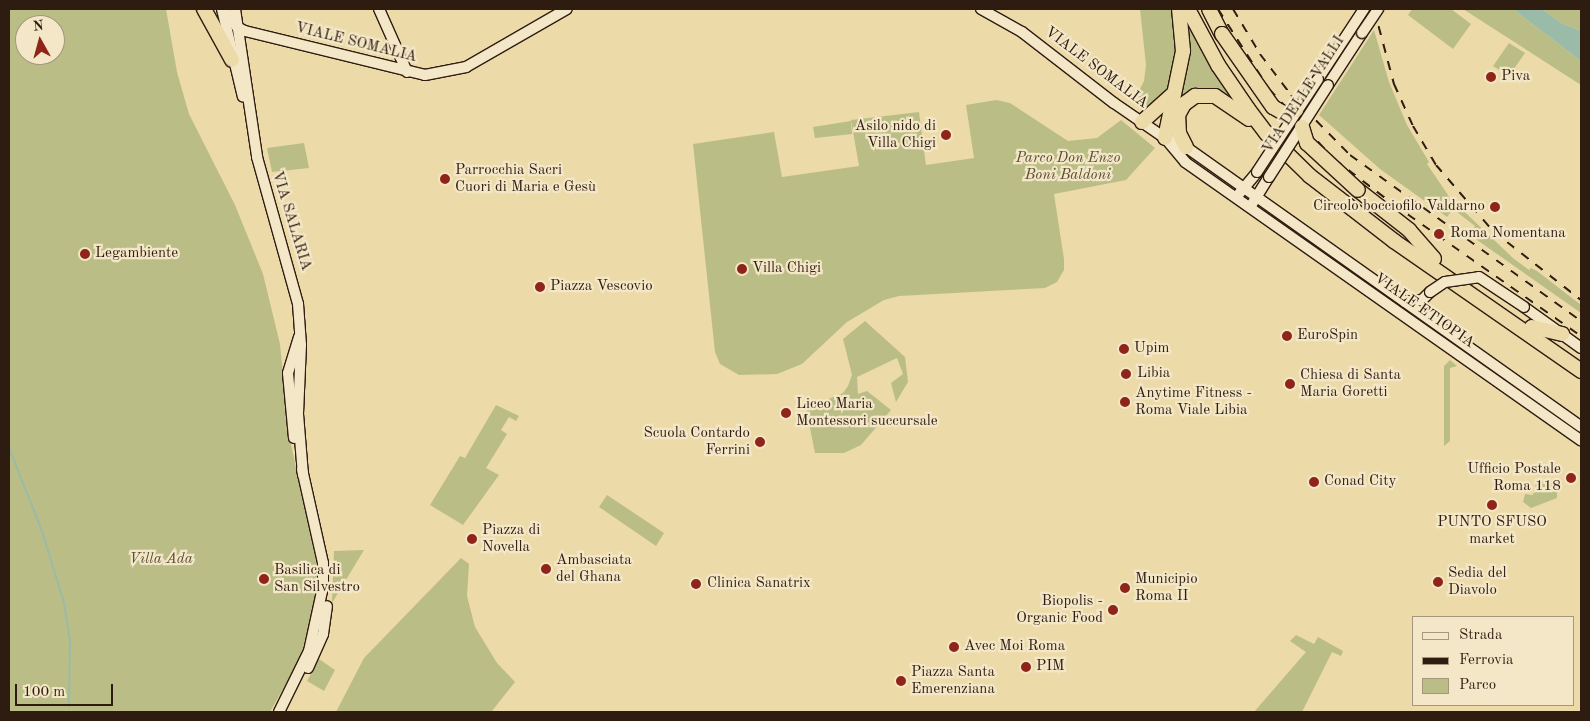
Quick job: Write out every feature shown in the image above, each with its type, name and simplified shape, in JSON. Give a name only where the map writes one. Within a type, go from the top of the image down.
[{"type":"highway","points":[[204,9],[232,60]]},
{"type":"highway","points":[[1165,138],[1183,51],[1180,9]]},
{"type":"highway","points":[[1188,9],[1226,79],[1267,134]]},
{"type":"highway","points":[[1197,9],[1236,79],[1287,142],[1336,188],[1581,362]]},
{"type":"highway","points":[[1209,9],[1222,34],[1273,107],[1285,114],[1296,110]]},
{"type":"highway","points":[[1142,122],[1173,94]]},
{"type":"highway","points":[[1186,147],[1180,133],[1178,115],[1186,102],[1201,95],[1211,95],[1229,104],[1267,134],[1340,201],[1581,371]]},
{"type":"highway","points":[[1302,127],[1306,143],[1358,190],[1406,228],[1434,259]]},
{"type":"highway","points":[[1532,327],[1562,334]]},
{"type":"main road","name":"VIA SALARIA","points":[[223,9],[232,60],[248,115],[261,177],[297,298],[299,336],[288,373],[291,423],[319,542],[330,574],[323,634],[309,666],[279,712]]},
{"type":"main road","points":[[223,9],[238,27]]},
{"type":"main road","name":"VIA SALARIA","points":[[235,9],[248,115]]},
{"type":"main road","points":[[379,9],[407,72]]},
{"type":"main road","name":"VIALE SOMALIA","points":[[238,27],[407,72],[430,75],[462,68],[567,9]]},
{"type":"main road","name":"VIALE SOMALIA","points":[[981,9],[1022,32],[1165,138],[1186,147],[1239,194]]},
{"type":"main road","name":"VIA DELLE VALLI","points":[[1239,194],[1257,172],[1364,9]]},
{"type":"main road","name":"VIA DELLE VALLI","points":[[1252,202],[1378,9]]},
{"type":"main road","name":"VIALE SOMALIA","points":[[1165,138],[1183,160],[1239,194]]},
{"type":"main road","points":[[1239,194],[1252,202]]},
{"type":"main road","name":"VIALE ETIOPIA","points":[[1252,202],[1405,302],[1581,427]]},
{"type":"main road","name":"VIALE ETIOPIA","points":[[1252,202],[1581,440]]},
{"type":"main road","points":[[1405,302],[1422,300],[1430,292],[1446,282],[1479,277],[1581,348]]},
{"type":"green space","name":"Villa Ada","points":[[9,9],[166,9],[177,72],[189,114],[235,205],[263,274],[280,344],[289,435],[317,565],[319,581],[301,657],[270,712],[9,712]]},
{"type":"green space","points":[[1140,9],[1176,9],[1180,46],[1172,92],[1152,110],[1137,95],[1144,81],[1146,65]]},
{"type":"green space","points":[[1412,9],[1451,9],[1471,24],[1453,49],[1408,15]]},
{"type":"green space","points":[[1463,9],[1513,9],[1581,61],[1581,85]]},
{"type":"green space","points":[[1542,9],[1581,9],[1581,31],[1561,23]]},
{"type":"green space","points":[[1184,11],[1242,107],[1208,91],[1172,117]]},
{"type":"green space","points":[[1374,30],[1389,82],[1407,125],[1429,162],[1427,164],[1450,198],[1514,259],[1529,270],[1531,268],[1537,271],[1581,305],[1581,313],[1470,235],[1475,226],[1453,209],[1447,217],[1380,169],[1319,115]]},
{"type":"green space","points":[[1509,43],[1525,53],[1509,76],[1493,66]]},
{"type":"green space","name":"Parco Don Enzo Boni Baldoni","points":[[996,100],[1010,103],[1068,141],[1097,138],[1121,120],[1155,148],[1126,180],[1054,194],[1064,259],[1064,270],[1057,282],[1045,288],[899,296],[884,300],[847,322],[802,364],[777,374],[739,375],[720,364],[715,352],[693,144],[774,132],[782,177],[859,166],[851,120],[919,112],[926,165],[974,158],[966,105]]},
{"type":"green space","points":[[851,121],[852,134],[815,138],[813,127]]},
{"type":"green space","points":[[304,143],[309,168],[272,172],[267,148]]},
{"type":"green space","points":[[865,321],[905,357],[908,382],[896,402],[891,383],[903,374],[897,358],[857,377],[858,394],[867,391],[891,410],[861,445],[844,453],[815,453],[806,408],[843,393],[848,386],[852,375],[843,339]]},
{"type":"green space","points":[[1450,360],[1457,366],[1450,368],[1450,441],[1444,446],[1444,366]]},
{"type":"green space","points":[[496,405],[519,416],[516,421],[509,417],[501,430],[507,434],[486,468],[499,475],[463,525],[430,505],[460,456],[465,458]]},
{"type":"green space","points":[[1557,481],[1557,498],[1531,508],[1523,502],[1525,494],[1532,495],[1535,492],[1536,482]]},
{"type":"green space","points":[[607,495],[664,533],[656,546],[599,507]]},
{"type":"green space","points":[[364,550],[332,603],[334,551]]},
{"type":"green space","points":[[461,558],[469,564],[467,596],[475,627],[497,663],[515,682],[492,711],[336,712],[364,658]]},
{"type":"green space","points":[[1296,635],[1314,644],[1318,637],[1343,651],[1341,656],[1332,652],[1302,712],[1254,712],[1306,652],[1290,641]]},
{"type":"green space","points":[[319,659],[335,670],[324,691],[307,681]]},
{"type":"shaded area","points":[[1513,9],[1542,9],[1561,23],[1581,31],[1581,61]]},
{"type":"waterway","points":[[9,448],[42,531],[64,603],[70,640],[69,707]]},
{"type":"railway","points":[[1218,9],[1269,89],[1334,159],[1393,204],[1581,336]]},
{"type":"railway","points":[[1233,9],[1260,54],[1291,95],[1350,155],[1581,321]]},
{"type":"railway","points":[[1374,9],[1394,84],[1413,126],[1436,165],[1493,231],[1581,300]]},
{"type":"place","name":"Piva","points":[[1491,77]]},
{"type":"place","name":"Asilo nido di Villa Chigi","points":[[946,135]]},
{"type":"place","name":"Parrocchia Sacri Cuori di Maria e Gesù","points":[[445,179]]},
{"type":"place","name":"Circolo bocciofilo Valdarno","points":[[1495,207]]},
{"type":"place","name":"Roma Nomentana","points":[[1439,234]]},
{"type":"place","name":"Legambiente","points":[[85,254]]},
{"type":"place","name":"Villa Chigi","points":[[742,269]]},
{"type":"place","name":"Piazza Vescovio","points":[[540,287]]},
{"type":"place","name":"EuroSpin","points":[[1287,336]]},
{"type":"place","name":"Upim","points":[[1124,349]]},
{"type":"place","name":"Libia","points":[[1126,374]]},
{"type":"place","name":"Chiesa di Santa Maria Goretti","points":[[1290,384]]},
{"type":"place","name":"Anytime Fitness - Roma Viale Libia","points":[[1125,402]]},
{"type":"place","name":"Liceo Maria Montessori succursale","points":[[786,413]]},
{"type":"place","name":"Scuola Contardo Ferrini","points":[[760,442]]},
{"type":"place","name":"Ufficio Postale Roma 118","points":[[1571,478]]},
{"type":"place","name":"Conad City","points":[[1314,482]]},
{"type":"place","name":"PUNTO SFUSO market","points":[[1492,505]]},
{"type":"place","name":"Piazza di Novella","points":[[472,539]]},
{"type":"place","name":"Ambasciata del Ghana","points":[[546,569]]},
{"type":"place","name":"Basilica di San Silvestro","points":[[264,579]]},
{"type":"place","name":"Sedia del Diavolo","points":[[1438,582]]},
{"type":"place","name":"Clinica Sanatrix","points":[[696,584]]},
{"type":"place","name":"Municipio Roma II","points":[[1125,588]]},
{"type":"place","name":"Biopolis - Organic Food","points":[[1113,610]]},
{"type":"place","name":"Avec Moi Roma","points":[[954,647]]},
{"type":"place","name":"PIM","points":[[1026,667]]},
{"type":"place","name":"Piazza Santa Emerenziana","points":[[901,681]]}]
